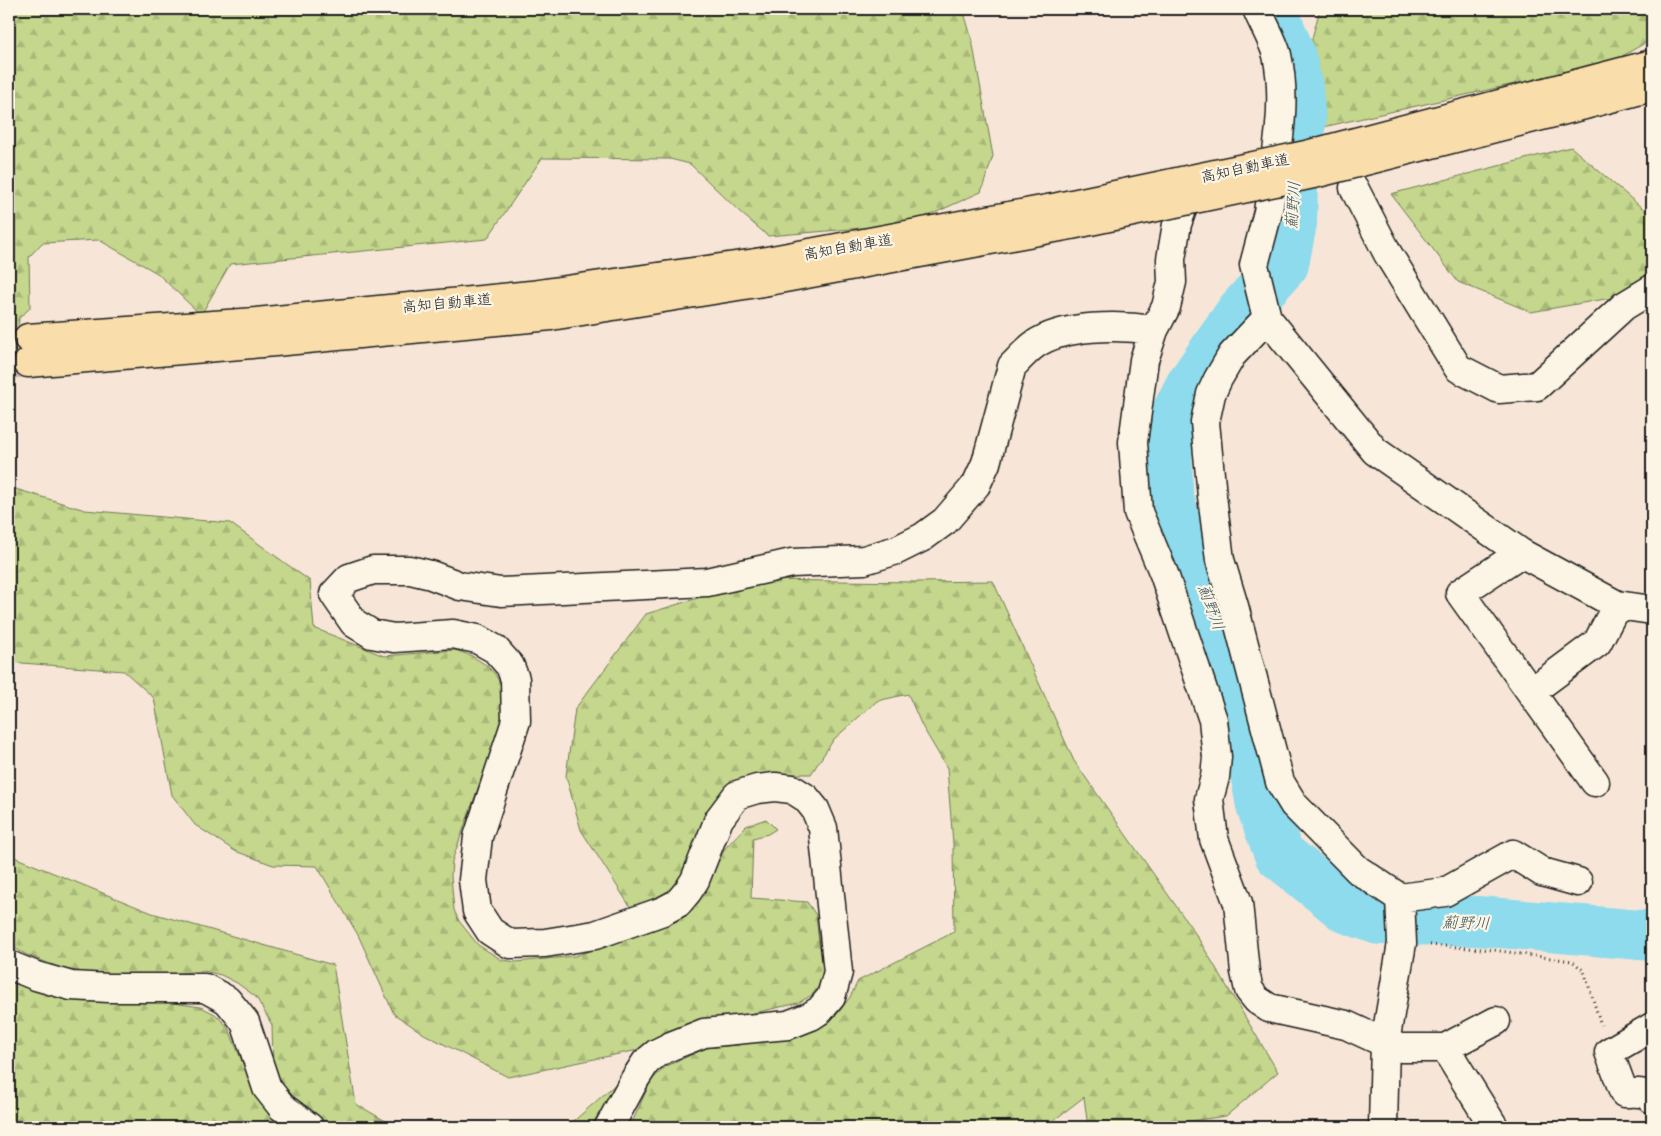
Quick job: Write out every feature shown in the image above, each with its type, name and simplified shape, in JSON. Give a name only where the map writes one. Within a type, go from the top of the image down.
[{"type":"highway","name":"高知自動車道","points":[[28,351],[275,342],[550,316],[760,272],[1071,225],[1318,173],[1575,96],[1652,64]]},
{"type":"highway","name":"高知自動車道","points":[[1575,96],[1652,87]]},
{"type":"street","points":[[1257,9],[1277,55],[1282,99],[1280,134],[1268,212],[1254,265],[1266,318],[1375,450],[1521,553],[1617,605],[1652,610]]},
{"type":"street","points":[[1275,164],[1246,162],[1216,170],[1200,183],[1185,201],[1177,224],[1171,260],[1172,282],[1166,307],[1154,330],[1144,360],[1133,442],[1138,512],[1164,574],[1213,720],[1216,757],[1215,777],[1209,799],[1214,839],[1238,903],[1246,972],[1250,990],[1257,1000],[1269,1008],[1346,1025],[1385,1043],[1401,1048],[1445,1048],[1496,1021]]},
{"type":"street","points":[[1354,188],[1388,254],[1458,368],[1498,389],[1537,386],[1624,306],[1652,289]]},
{"type":"street","points":[[1266,318],[1232,355],[1211,394],[1205,422],[1220,560],[1234,606],[1280,782],[1294,805],[1358,870],[1400,898],[1445,892],[1513,854],[1542,872],[1578,882]]},
{"type":"street","points":[[609,1127],[646,1062],[657,1053],[704,1033],[788,1025],[812,1016],[820,1010],[831,996],[838,972],[823,828],[815,809],[806,798],[792,789],[775,787],[757,789],[737,795],[718,819],[695,880],[678,903],[663,911],[595,936],[545,943],[510,944],[490,931],[477,910],[473,880],[478,837],[516,722],[515,679],[510,666],[495,649],[477,639],[454,634],[394,638],[372,634],[354,623],[334,594],[349,578],[373,570],[410,570],[431,575],[460,586],[511,592],[707,582],[792,563],[864,560],[897,550],[923,537],[945,521],[976,485],[986,463],[1012,366],[1022,355],[1036,344],[1061,333],[1093,327],[1134,327],[1154,330]]},
{"type":"street","points":[[1521,553],[1460,593],[1595,782]]},
{"type":"street","points":[[1531,692],[1597,643],[1617,605]]},
{"type":"street","points":[[1383,1127],[1385,1043],[1402,943],[1400,898]]},
{"type":"street","points":[[9,965],[36,976],[71,986],[205,988],[226,1000],[245,1022],[267,1088],[282,1107],[309,1127]]},
{"type":"street","points":[[1652,1027],[1609,1052],[1624,1093],[1640,1093],[1649,1095],[1652,1099]]},
{"type":"street","points":[[1445,1048],[1494,1127]]},
{"type":"path","points":[[1402,943],[1492,950],[1572,961],[1584,971],[1609,1052]]},
{"type":"green space","points":[[9,9],[963,9],[972,40],[993,156],[981,192],[910,224],[768,236],[690,164],[670,159],[542,158],[487,239],[230,264],[201,315],[157,273],[99,240],[42,243],[29,257],[30,308],[19,318],[9,464]]},
{"type":"green space","points":[[1320,9],[1652,9],[1652,39],[1612,62],[1323,127],[1312,91],[1311,42]]},
{"type":"green space","points":[[1571,147],[1649,214],[1652,214],[1652,286],[1617,297],[1531,312],[1458,282],[1391,194]]},
{"type":"green space","points":[[9,487],[85,510],[230,523],[310,581],[314,628],[384,656],[455,650],[472,656],[486,665],[495,674],[501,685],[502,721],[452,861],[451,876],[454,910],[459,921],[478,945],[502,960],[516,962],[575,956],[675,922],[694,906],[726,847],[746,826],[766,819],[776,829],[768,834],[753,838],[751,898],[807,902],[816,915],[819,943],[825,970],[821,983],[812,995],[798,1003],[684,1029],[658,1039],[638,1050],[508,1077],[424,1034],[394,1014],[358,935],[317,866],[273,865],[235,851],[195,825],[172,795],[154,698],[124,671],[9,662]]},
{"type":"green space","points":[[757,580],[993,581],[1074,761],[1195,933],[1278,1072],[1226,1116],[1149,1127],[1096,1127],[1087,1120],[1084,1097],[1045,1127],[630,1127],[651,1080],[667,1066],[706,1048],[737,1045],[815,1029],[828,1023],[850,997],[858,981],[954,932],[953,844],[947,768],[922,726],[908,694],[877,701],[834,739],[811,774],[766,774],[724,788],[704,815],[692,859],[669,897],[633,911],[581,830],[566,776],[575,709],[646,614]]},
{"type":"green space","points":[[9,855],[152,913],[333,965],[356,1104],[396,1127],[332,1127],[302,1107],[289,1095],[273,1067],[272,1025],[256,997],[237,983],[221,975],[204,971],[143,976],[98,974],[63,969],[27,955],[9,945]]},
{"type":"green space","points":[[9,977],[39,992],[125,1002],[166,1002],[201,1007],[215,1014],[228,1027],[255,1093],[289,1127],[9,1127]]},
{"type":"green space","points":[[618,1082],[591,1127],[567,1127]]},
{"type":"waterway","name":"薊野川","points":[[1272,9],[1291,56],[1298,87],[1301,122],[1293,185],[1292,223],[1284,264],[1241,312],[1190,386],[1167,432],[1168,494],[1177,527],[1213,602],[1244,710],[1261,806],[1279,854],[1346,908],[1379,920],[1477,921],[1652,936]]},
{"type":"tunnel","points":[[9,339],[28,338]]},
{"type":"tunnel","points":[[9,365],[28,363]]}]
